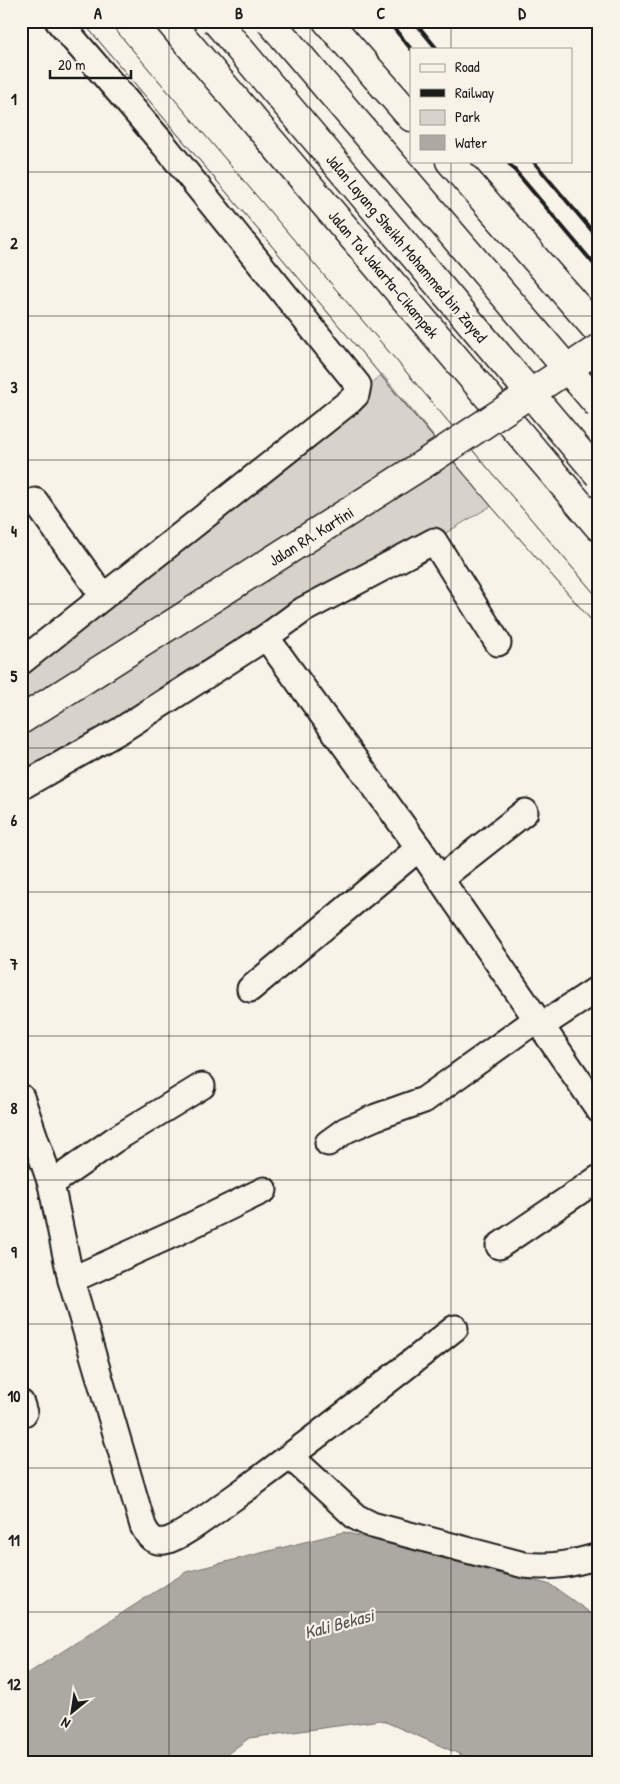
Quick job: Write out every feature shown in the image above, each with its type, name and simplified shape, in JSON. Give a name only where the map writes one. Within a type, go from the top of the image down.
[{"type":"main road","name":"Jalan Tol Jakarta–Cikampek","points":[[169,21],[599,527]]},
{"type":"main road","name":"Jalan Layang Sheikh Mohammed bin Zayed","points":[[216,21],[599,475]]},
{"type":"main road","points":[[270,21],[599,406]]},
{"type":"main road","points":[[327,21],[410,116]]},
{"type":"main road","points":[[451,162],[599,332]]},
{"type":"main road","name":"Jalan RA. Kartini","points":[[21,720],[422,465],[599,348]]},
{"type":"street","points":[[21,662],[350,401],[356,395],[358,385],[164,145],[58,21]]},
{"type":"street","points":[[35,501],[103,596]]},
{"type":"street","points":[[21,787],[121,730],[266,637],[303,610],[434,541],[498,643]]},
{"type":"street","points":[[266,637],[419,848],[599,1110]]},
{"type":"street","points":[[440,878],[525,812]]},
{"type":"street","points":[[250,989],[419,848]]},
{"type":"street","points":[[328,1143],[346,1130],[424,1100],[539,1022],[599,988]]},
{"type":"street","points":[[51,1184],[114,1140],[202,1086]]},
{"type":"street","points":[[21,1097],[51,1184],[71,1280],[143,1526],[148,1536],[157,1542],[168,1541],[194,1525],[291,1457],[455,1328]]},
{"type":"street","points":[[499,1246],[599,1178]]},
{"type":"street","points":[[71,1280],[178,1232],[264,1190]]},
{"type":"street","points":[[291,1457],[356,1516],[372,1524],[524,1565],[546,1567],[573,1564],[599,1556]]},
{"type":"green space","points":[[382,374],[491,506],[21,787],[21,662]]},
{"type":"water","name":"Kali Bekasi","points":[[344,1532],[551,1585],[599,1619],[599,1763],[480,1763],[381,1720],[249,1738],[215,1763],[21,1763],[21,1678],[186,1572]]},
{"type":"tram line","points":[[82,21],[491,506],[599,629]]},
{"type":"tram line","points":[[108,21],[599,599]]},
{"type":"railway","points":[[388,21],[410,48]]},
{"type":"railway","points":[[414,21],[436,48]]},
{"type":"railway","points":[[508,162],[599,270]]},
{"type":"railway","points":[[534,162],[599,239]]}]
